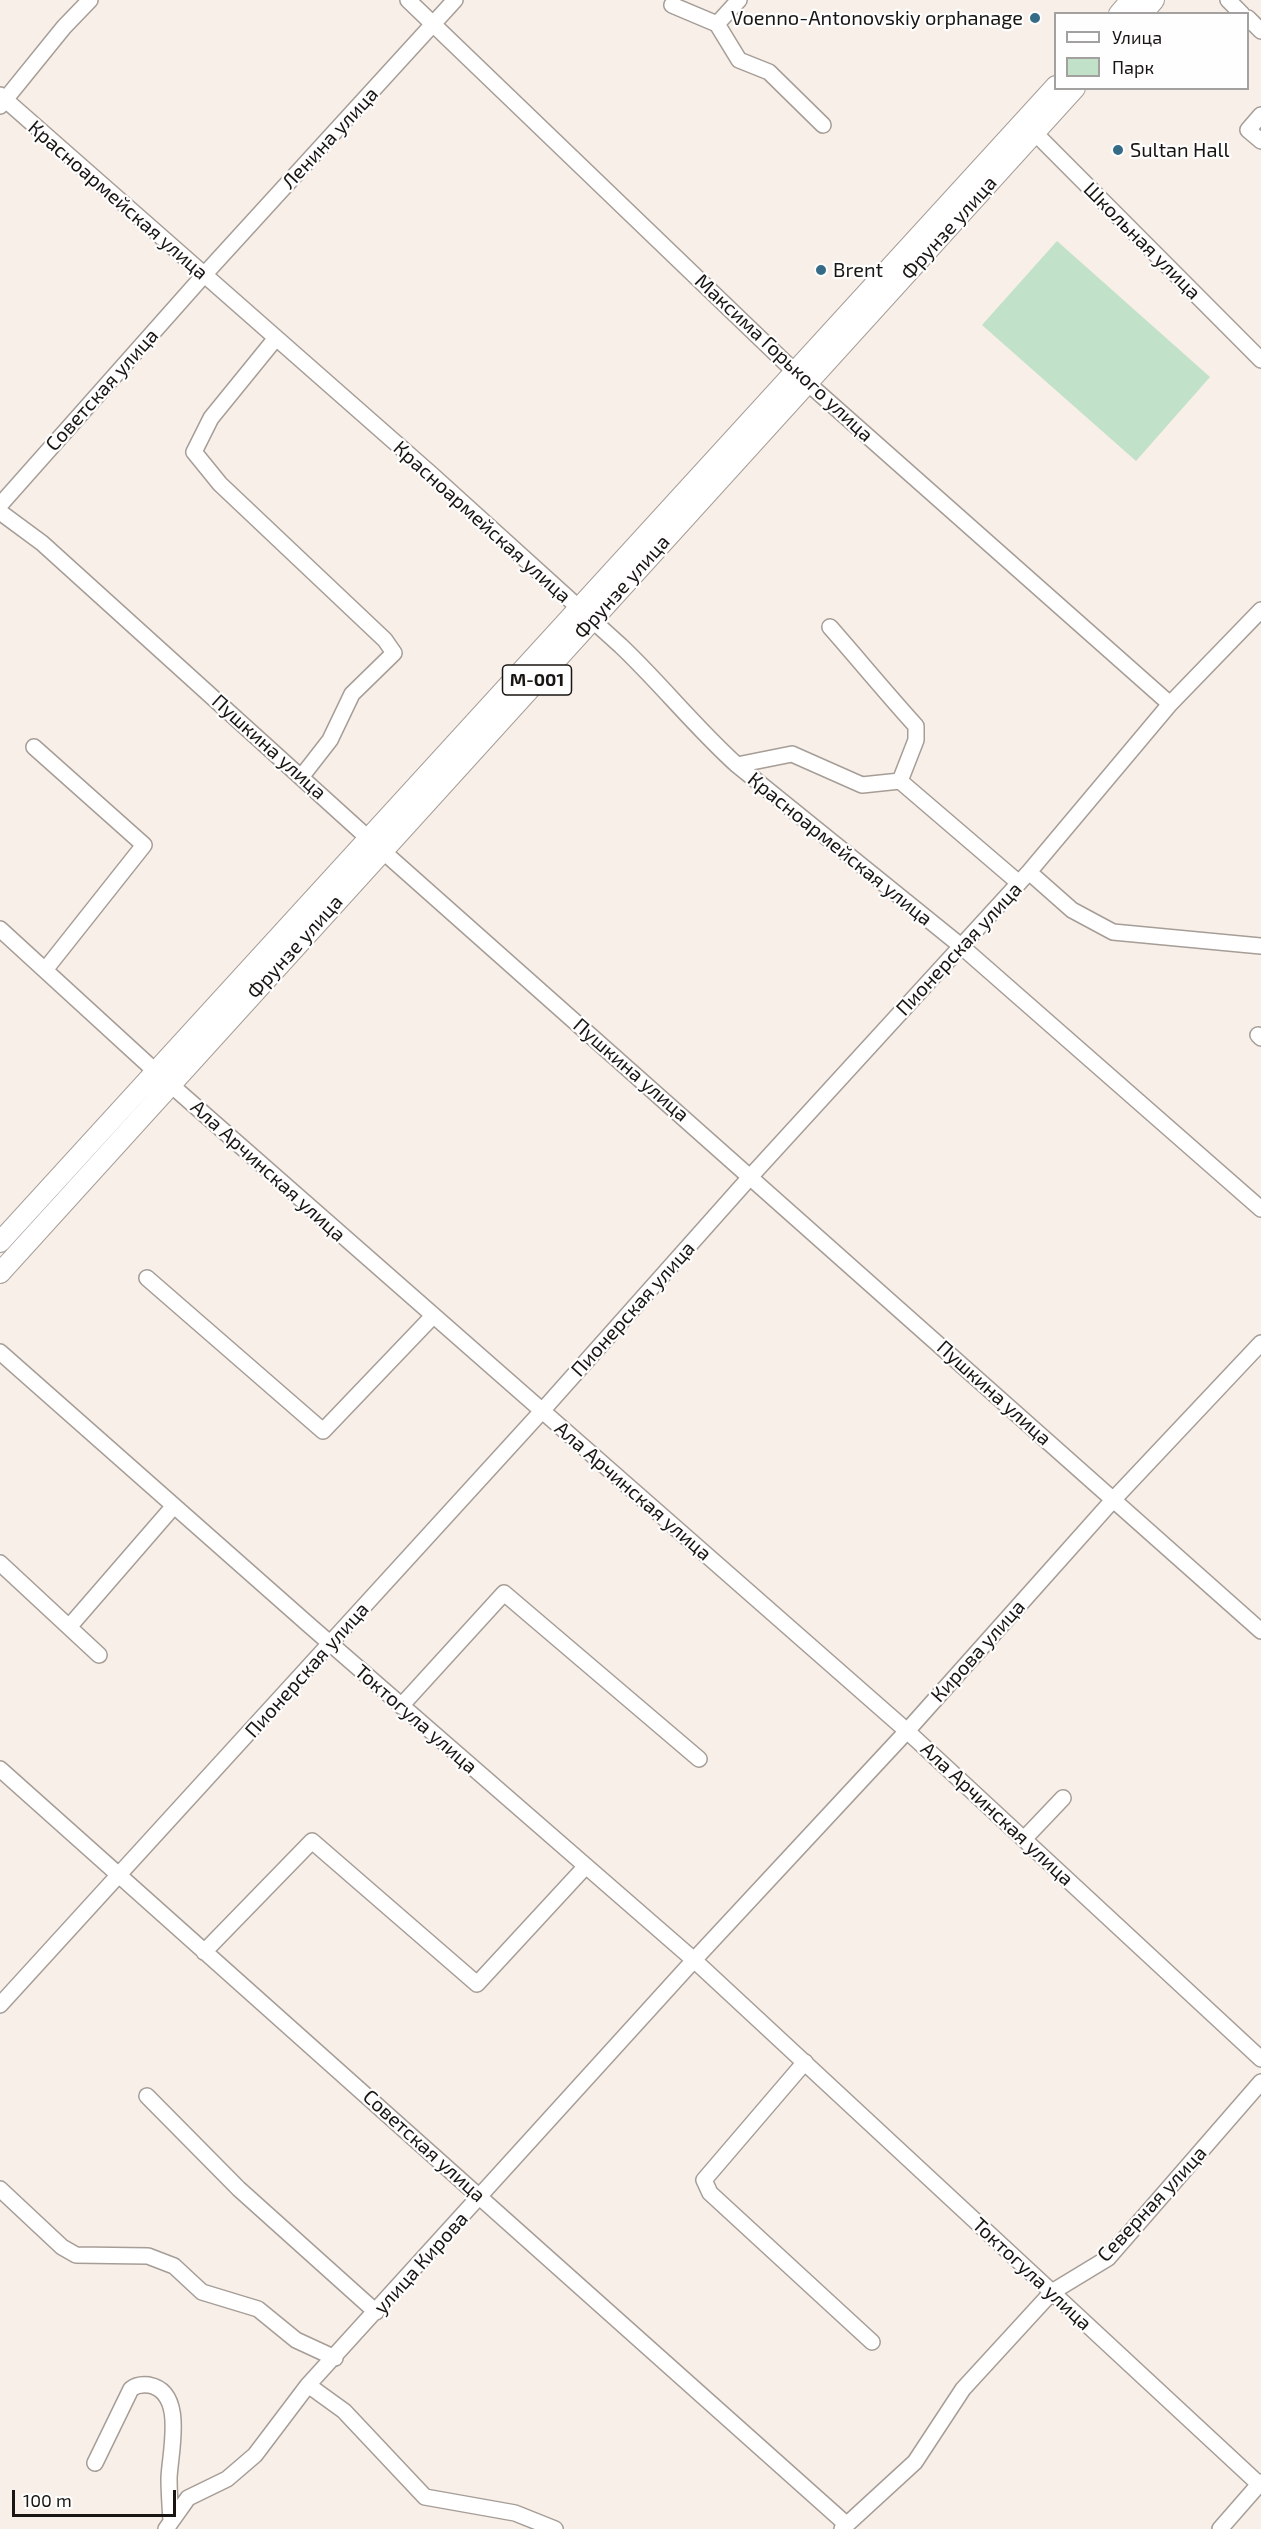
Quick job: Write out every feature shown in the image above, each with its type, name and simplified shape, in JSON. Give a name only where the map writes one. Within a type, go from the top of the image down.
[{"type":"main road","points":[[1121,12],[1131,0]]},
{"type":"main road","points":[[1144,12],[1154,0]]},
{"type":"main road","name":"Фрунзе улица","points":[[1030,127],[1054,89]]},
{"type":"main road","name":"Фрунзе улица","points":[[0,1242],[154,1070],[375,844],[1030,127],[1073,90]]},
{"type":"main road","name":"Фрунзе улица","points":[[0,1273],[170,1084],[375,844]]},
{"type":"street","points":[[2,101],[64,27],[90,0]]},
{"type":"street","name":"Максима Горького улица","points":[[408,0],[801,377],[1170,704]]},
{"type":"street","name":"Ленина улица","points":[[204,275],[455,0]]},
{"type":"street","points":[[717,24],[739,0]]},
{"type":"street","points":[[1228,0],[1240,12]]},
{"type":"street","points":[[672,4],[717,24],[740,60],[769,72],[823,125]]},
{"type":"street","points":[[1249,19],[1261,31]]},
{"type":"street","name":"Красноармейская улица","points":[[2,101],[430,474],[652,675],[706,737],[737,765],[961,946],[1261,1209]]},
{"type":"street","points":[[1261,115],[1248,130],[1261,141]]},
{"type":"street","name":"Школьная улица","points":[[1030,127],[1261,360]]},
{"type":"street","name":"Советская улица","points":[[0,505],[204,275]]},
{"type":"street","points":[[276,338],[211,418],[194,452],[220,484],[385,640],[394,653],[352,694],[330,740],[302,776]]},
{"type":"street","name":"Пушкина улица","points":[[0,512],[42,543],[375,844],[1261,1631]]},
{"type":"street","name":"Пионерская улица","points":[[0,2005],[331,1645],[751,1176],[1024,878],[1170,704],[1261,609]]},
{"type":"street","points":[[830,627],[865,666],[881,690],[916,726],[916,740],[900,781]]},
{"type":"street","points":[[34,747],[144,845],[45,970]]},
{"type":"street","points":[[737,765],[792,754],[862,785],[900,781],[1024,878],[1072,910],[1113,932],[1261,946]]},
{"type":"street","name":"Ала Арчинская улица","points":[[0,929],[154,1070],[432,1316],[907,1731],[1261,2060]]},
{"type":"street","points":[[147,1278],[323,1431],[432,1316]]},
{"type":"street","name":"Кирова улица","points":[[694,1959],[907,1731],[1113,1500],[1261,1343]]},
{"type":"street","name":"Токтогула улица","points":[[0,1352],[173,1507],[694,1959],[1260,2484]]},
{"type":"street","points":[[69,1627],[173,1507]]},
{"type":"street","points":[[0,1563],[99,1655]]},
{"type":"street","points":[[401,1706],[504,1593],[699,1759]]},
{"type":"street","name":"Советская улица","points":[[0,1769],[481,2196],[844,2527]]},
{"type":"street","points":[[1024,1839],[1063,1798]]},
{"type":"street","points":[[204,1952],[312,1841],[477,1984],[586,1866]]},
{"type":"street","name":"улица Кирова","points":[[168,2525],[188,2498],[227,2479],[255,2455],[308,2385],[335,2358],[694,1959]]},
{"type":"street","points":[[805,2062],[704,2180],[710,2193],[872,2342]]},
{"type":"street","name":"Северная улица","points":[[844,2527],[915,2462],[963,2389],[1052,2292],[1108,2258],[1261,2082]]},
{"type":"street","points":[[147,2096],[239,2189],[376,2312]]},
{"type":"street","points":[[0,2189],[62,2247],[76,2255],[148,2256],[174,2265],[202,2292],[258,2309],[296,2340],[335,2358]]},
{"type":"street","points":[[95,2463],[131,2389],[139,2385],[157,2388],[165,2395],[173,2411],[168,2525]]},
{"type":"street","points":[[308,2385],[344,2411],[425,2497],[515,2513],[555,2529]]},
{"type":"street","points":[[1220,2529],[1260,2484]]},
{"type":"green space","points":[[1057,241],[1210,377],[1136,461],[982,325]]},
{"type":"place","name":"Voenno-Antonovskiy orphanage","points":[[1035,18]]},
{"type":"place","name":"Sultan Hall","points":[[1118,150]]},
{"type":"place","name":"Brent","points":[[821,270]]}]
